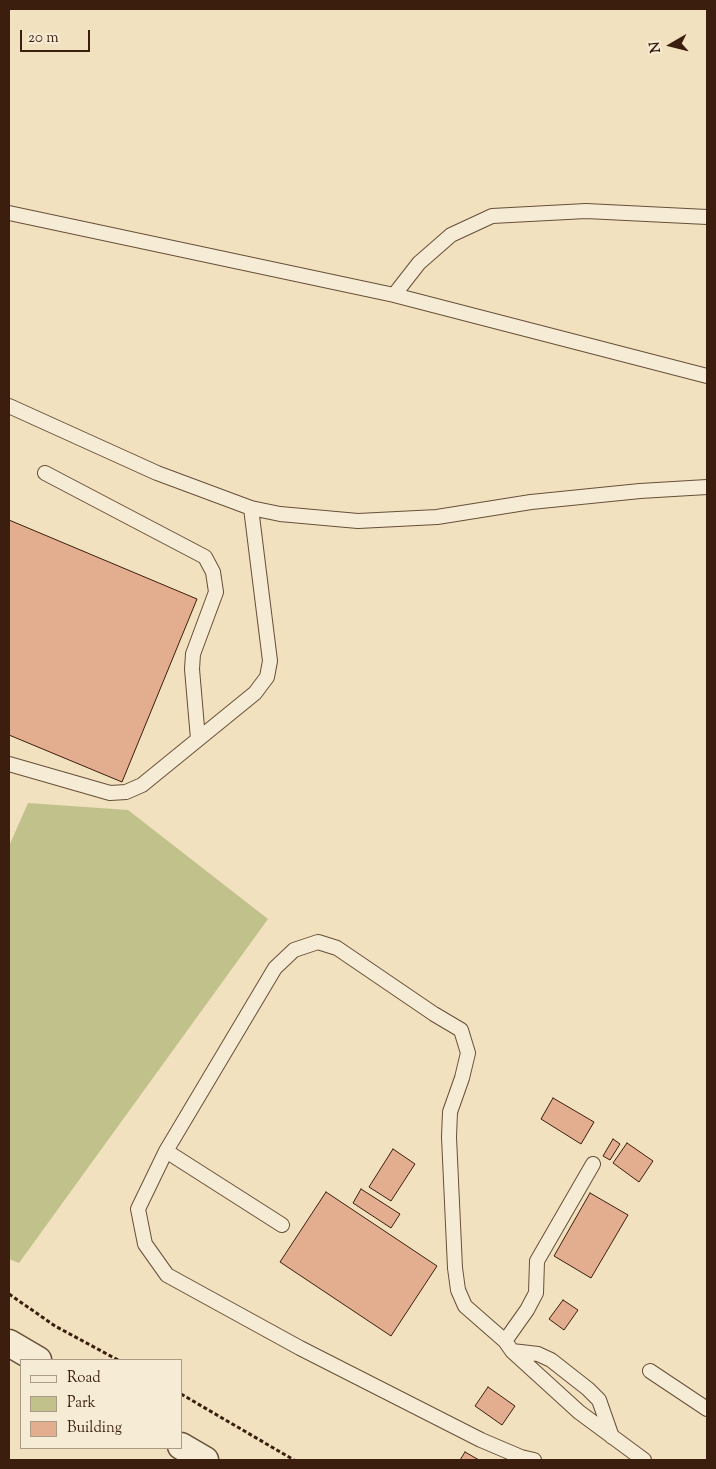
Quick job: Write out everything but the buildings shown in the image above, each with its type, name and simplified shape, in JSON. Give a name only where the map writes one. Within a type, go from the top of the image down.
[{"type":"street","points":[[9,1343],[36,1359]]},
{"type":"street","points":[[182,1447],[205,1460]]},
{"type":"lane","points":[[394,295],[419,263],[451,235],[492,216],[586,211],[707,217]]},
{"type":"lane","points":[[9,212],[394,295],[707,376]]},
{"type":"lane","points":[[9,406],[157,473],[251,508],[280,514],[358,521],[427,518],[532,502],[640,491],[707,487]]},
{"type":"lane","points":[[45,473],[205,557],[213,572],[216,592],[193,654],[192,669],[198,739]]},
{"type":"lane","points":[[9,764],[110,793],[126,792],[142,786],[255,693],[267,677],[270,661],[251,508]]},
{"type":"lane","points":[[534,1460],[521,1457],[481,1440],[300,1348],[167,1275],[145,1244],[138,1209],[166,1151],[275,968],[294,950],[318,942],[337,948],[434,1014],[461,1030],[468,1053],[462,1078],[450,1112],[449,1137],[458,1290],[465,1306],[579,1412],[644,1460]]},
{"type":"lane","points":[[166,1151],[282,1225]]},
{"type":"lane","points":[[509,1346],[536,1293],[538,1261],[593,1164]]},
{"type":"lane","points":[[509,1346],[538,1354],[550,1360],[588,1389],[599,1400],[612,1437]]},
{"type":"lane","points":[[650,1371],[707,1409]]},
{"type":"path","points":[[9,1294],[55,1326],[116,1359]]},
{"type":"path","points":[[182,1395],[294,1460]]},
{"type":"green space","points":[[28,803],[128,810],[268,919],[19,1263],[9,1259],[9,846]]}]
